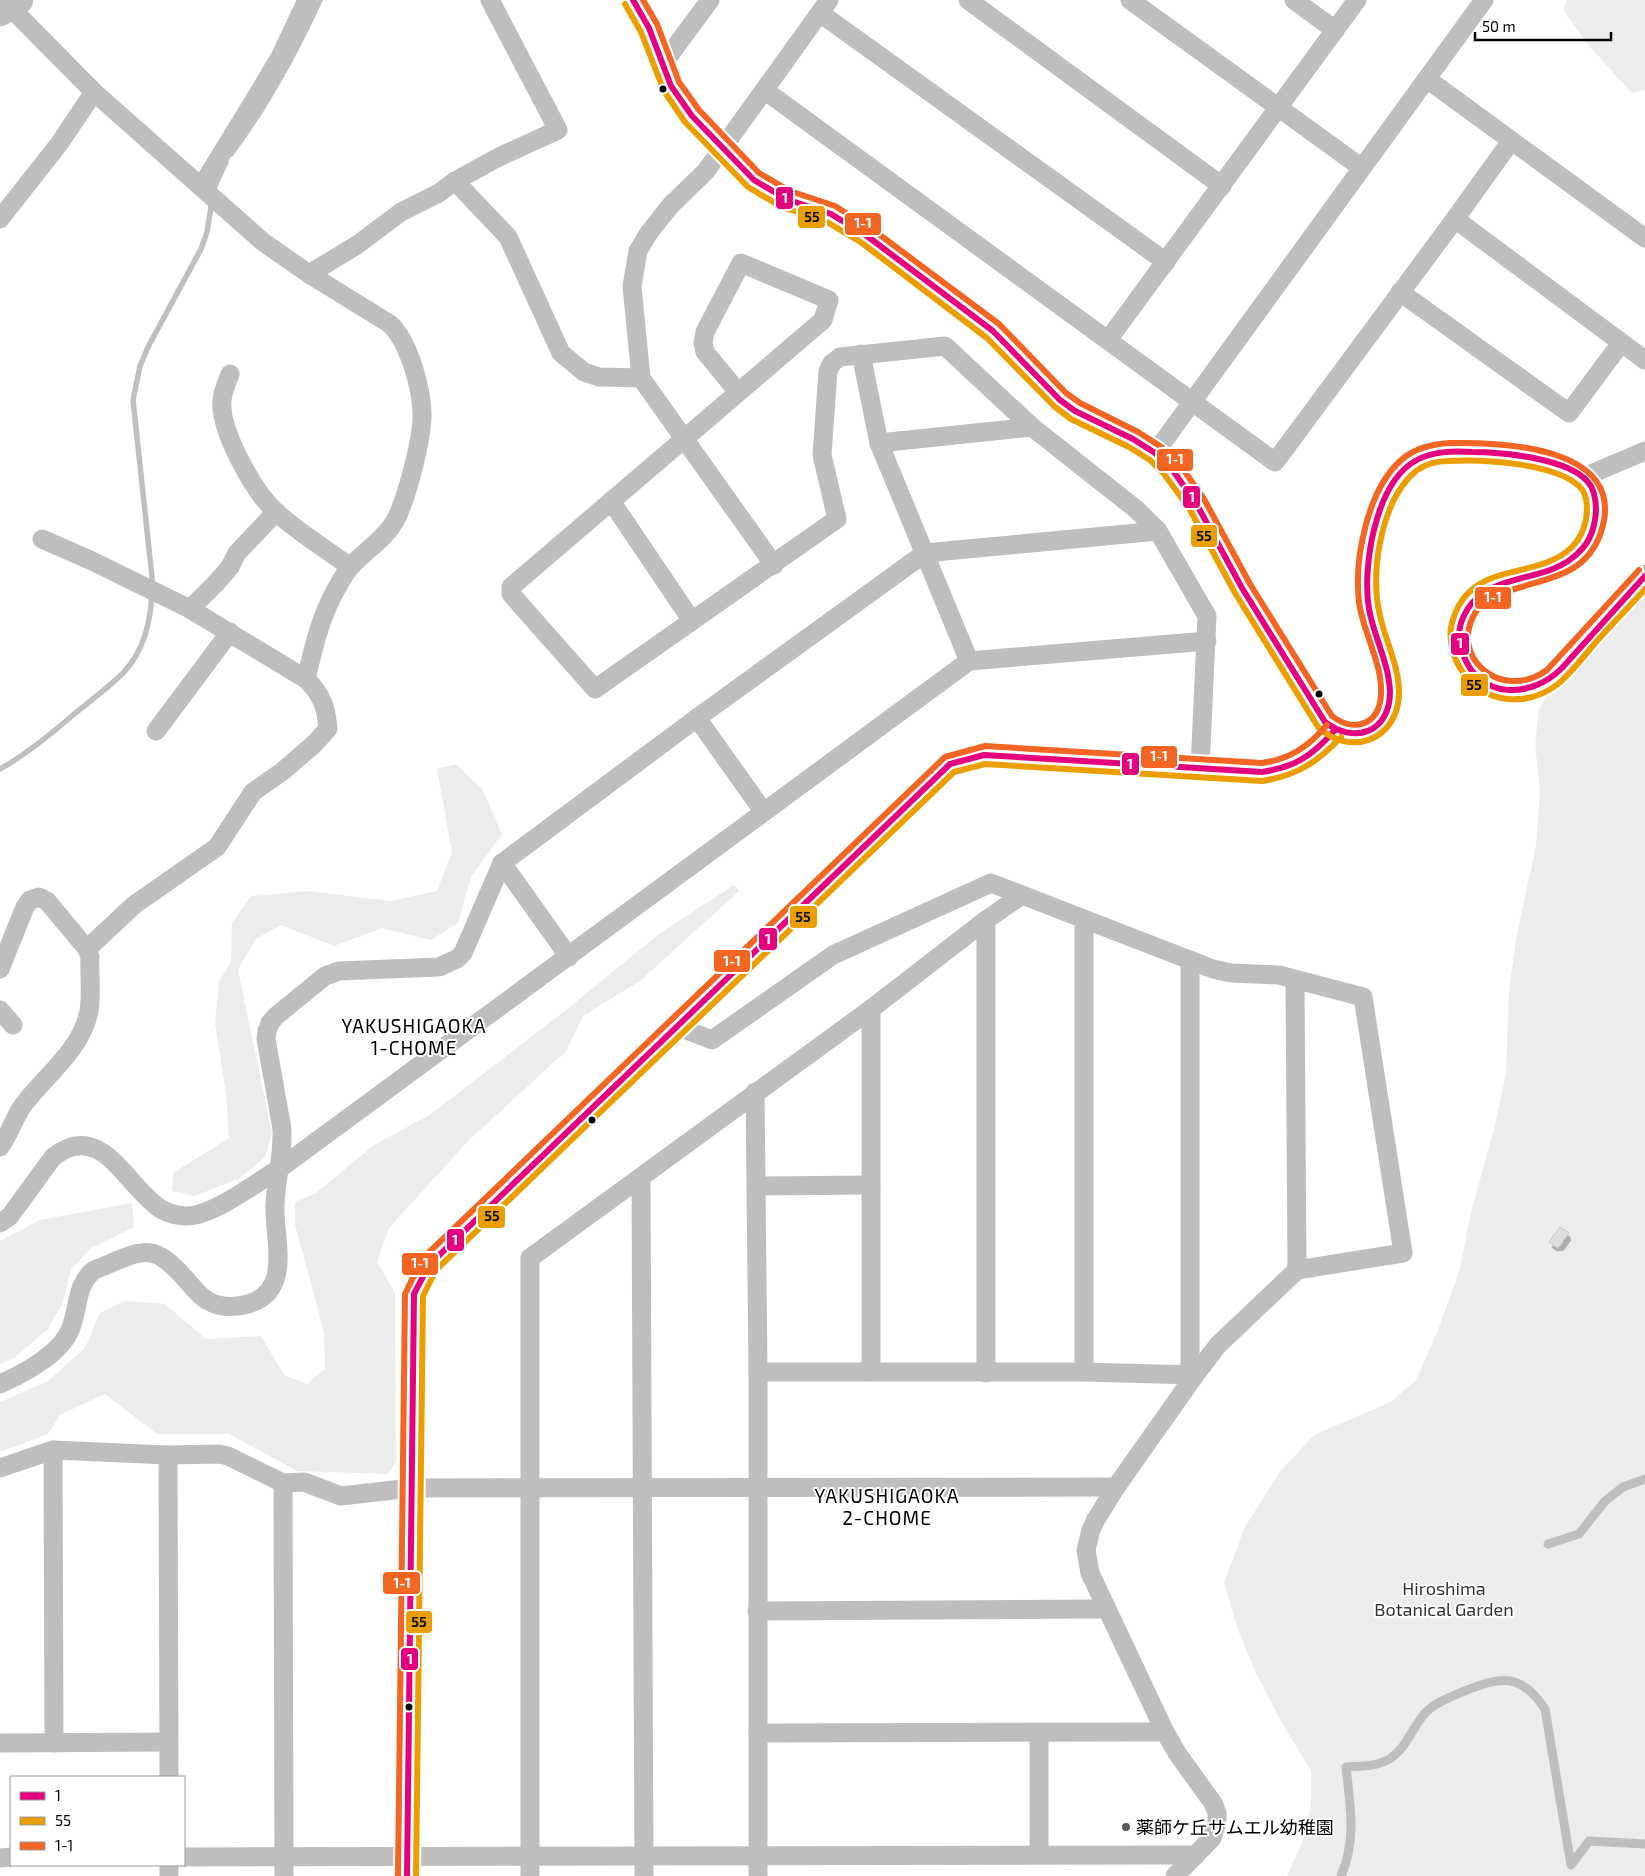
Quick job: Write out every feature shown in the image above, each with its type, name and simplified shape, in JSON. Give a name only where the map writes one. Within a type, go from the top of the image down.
[{"type":"street","points":[[208,193],[307,0]]},
{"type":"street","points":[[309,274],[357,246],[401,212],[439,193],[455,181],[499,157],[558,130],[490,0]]},
{"type":"street","points":[[633,0],[648,28],[671,86],[692,116],[754,180],[786,199],[831,214],[867,236],[993,331],[1060,400],[1075,411],[1156,452],[1171,468],[1192,497],[1242,588],[1325,722],[1334,731],[1346,734],[1368,732],[1384,719],[1388,709],[1390,684],[1367,599],[1371,548],[1382,506],[1399,476],[1410,464],[1423,457],[1442,452],[1468,451],[1537,459],[1584,477],[1594,493],[1596,522],[1588,543],[1574,559],[1550,571],[1500,583],[1481,592],[1468,604],[1460,625],[1460,649],[1471,670],[1484,683],[1504,691],[1526,690],[1544,682],[1566,662],[1645,576]]},
{"type":"street","points":[[662,65],[710,0]]},
{"type":"street","points":[[968,0],[1222,186]]},
{"type":"street","points":[[1130,0],[1362,168]]},
{"type":"street","points":[[1294,0],[1335,30]]},
{"type":"street","points":[[1108,340],[1357,0]]},
{"type":"street","points":[[1156,452],[1484,0]]},
{"type":"street","points":[[8,5],[94,92],[263,242],[309,274],[390,324],[398,332],[410,358],[421,401],[422,414],[420,437],[406,492],[396,521],[370,550],[350,567],[333,595],[322,620],[306,678]]},
{"type":"street","points":[[774,565],[641,378],[632,286],[638,251],[648,234],[670,206],[706,171],[825,6],[1166,262]]},
{"type":"street","points":[[1427,78],[1645,238]]},
{"type":"street","points":[[764,90],[1275,462],[1455,219],[1511,140]]},
{"type":"street","points":[[0,220],[59,144],[94,92]]},
{"type":"street","points":[[455,181],[508,237],[561,353],[584,372],[599,377],[641,378]]},
{"type":"street","points":[[1455,219],[1645,360]]},
{"type":"street","points":[[738,392],[705,352],[703,343],[705,332],[741,263],[829,300],[823,320],[511,587],[511,594],[595,689],[837,519],[822,455],[828,371],[832,363],[840,357],[945,346],[1032,427],[1137,510],[1158,531],[1207,616],[1200,769]]},
{"type":"street","points":[[1400,292],[1569,413],[1621,343]]},
{"type":"street","points":[[861,354],[879,443],[969,661]]},
{"type":"street","points":[[230,374],[222,399],[222,408],[228,432],[240,461],[261,495],[276,512],[350,567]]},
{"type":"street","points":[[879,443],[1032,427]]},
{"type":"street","points":[[1584,477],[1645,451]]},
{"type":"street","points":[[611,501],[692,621]]},
{"type":"street","points":[[190,609],[217,582],[230,567],[237,553],[276,512]]},
{"type":"street","points":[[0,1384],[25,1372],[64,1340],[71,1329],[81,1288],[94,1270],[138,1253],[156,1253],[162,1256],[174,1265],[200,1296],[216,1305],[235,1307],[254,1302],[262,1297],[274,1284],[278,1268],[275,1205],[282,1135],[266,1039],[267,1031],[270,1023],[276,1016],[332,972],[439,967],[457,959],[464,953],[502,863],[697,718],[925,553],[1158,531]]},
{"type":"street","points":[[42,539],[90,560],[190,609],[306,678],[317,690],[325,706],[328,730],[283,771],[253,792],[217,847],[134,905],[87,949]]},
{"type":"street","points":[[156,731],[230,632]]},
{"type":"street","points":[[0,1223],[10,1216],[53,1157],[69,1148],[77,1146],[90,1146],[102,1151],[152,1203],[166,1212],[185,1216],[208,1211],[279,1169],[969,661],[1207,641]]},
{"type":"street","points":[[697,718],[763,811]]},
{"type":"street","points":[[407,1867],[414,1294],[428,1265],[950,764],[984,755],[1262,772],[1292,766],[1314,753],[1334,731]]},
{"type":"street","points":[[502,863],[569,957]]},
{"type":"street","points":[[676,1026],[712,1040],[833,955],[991,883],[1213,969],[1231,973],[1279,975],[1363,997],[1403,1253],[1297,1270],[1218,1345],[1192,1375],[1090,1530],[1086,1550],[1090,1573],[1106,1609],[1165,1732],[1213,1803],[1217,1813],[1216,1831],[1212,1838],[1175,1876]]},
{"type":"street","points":[[530,1876],[530,1258],[871,1009],[986,920],[1022,895]]},
{"type":"street","points":[[0,969],[25,907],[30,900],[39,897],[47,901],[87,949],[90,957],[89,1009],[80,1036],[63,1059],[22,1105],[6,1139],[0,1147]]},
{"type":"street","points":[[1084,919],[1084,1372]]},
{"type":"street","points":[[986,920],[986,1373]]},
{"type":"street","points":[[1190,960],[1192,1375]]},
{"type":"street","points":[[1295,980],[1297,1270]]},
{"type":"street","points":[[871,1009],[871,1372]]},
{"type":"street","points":[[0,1010],[13,1025]]},
{"type":"street","points":[[755,1092],[758,1372],[758,1876]]},
{"type":"street","points":[[641,1178],[644,1876]]},
{"type":"street","points":[[757,1186],[871,1185]]},
{"type":"street","points":[[758,1372],[1084,1372],[1192,1375]]},
{"type":"street","points":[[0,1468],[53,1450],[219,1454],[228,1456],[283,1483],[304,1482],[341,1496],[412,1488],[1116,1488]]},
{"type":"street","points":[[53,1450],[54,1743]]},
{"type":"street","points":[[168,1454],[169,1776]]},
{"type":"street","points":[[283,1483],[284,1876]]},
{"type":"street","points":[[757,1611],[1106,1609]]},
{"type":"street","points":[[758,1733],[1165,1732]]},
{"type":"street","points":[[1039,1733],[1039,1854]]},
{"type":"street","points":[[0,1743],[169,1742]]},
{"type":"street","points":[[185,1857],[284,1857],[407,1867],[530,1857],[1196,1855]]},
{"type":"lane","points":[[1548,1544],[1579,1534],[1611,1496],[1623,1486],[1645,1479]]},
{"type":"lane","points":[[1340,1876],[1351,1847],[1352,1833],[1346,1766],[1366,1766],[1381,1763],[1392,1757],[1402,1746],[1417,1723],[1436,1703],[1498,1679],[1509,1680],[1532,1692],[1545,1709],[1570,1865],[1589,1841],[1645,1844]]},
{"type":"green space","points":[[1567,0],[1645,0],[1645,90],[1632,93],[1590,47],[1563,10]]},
{"type":"green space","name":"Hiroshima Botanical Garden","points":[[1645,586],[1645,1876],[1287,1876],[1304,1838],[1311,1805],[1311,1771],[1278,1716],[1255,1671],[1238,1630],[1224,1582],[1245,1527],[1279,1473],[1314,1435],[1391,1402],[1416,1380],[1438,1330],[1460,1269],[1470,1216],[1495,1125],[1506,1074],[1509,991],[1517,933],[1536,846],[1540,792],[1535,744],[1539,709],[1561,675]]},
{"type":"green space","points":[[456,764],[483,790],[502,834],[471,877],[458,923],[431,940],[382,928],[334,946],[281,925],[256,939],[238,970],[272,1133],[265,1157],[240,1178],[195,1196],[172,1191],[173,1173],[229,1138],[226,1093],[215,1023],[219,982],[231,961],[232,923],[251,896],[308,891],[391,901],[437,891],[452,852],[437,769]]},
{"type":"green space","points":[[734,885],[739,891],[640,981],[583,1016],[566,1051],[468,1141],[389,1228],[377,1262],[395,1293],[396,1462],[387,1474],[297,1471],[229,1434],[157,1434],[105,1394],[60,1415],[48,1434],[0,1452],[0,1402],[48,1381],[85,1348],[100,1313],[124,1301],[165,1304],[206,1339],[261,1336],[284,1375],[307,1384],[325,1369],[324,1332],[295,1225],[295,1202],[316,1193],[374,1145],[431,1114],[566,1010],[659,934]]},
{"type":"green space","points":[[132,1203],[134,1227],[91,1248],[71,1269],[63,1302],[48,1329],[14,1358],[0,1364],[0,1241],[40,1220]]},
{"type":"building","points":[[1560,1227],[1569,1233],[1558,1248],[1549,1242]]},
{"type":"waterway","points":[[231,154],[257,117],[280,79],[320,0]]},
{"type":"waterway","points":[[212,192],[226,162]]},
{"type":"waterway","points":[[0,769],[38,744],[111,684],[131,663],[143,640],[150,615],[152,577],[133,400],[140,366],[148,347],[201,249],[207,232],[212,201]]},
{"type":"transit line","name":"1","points":[[633,0],[649,28],[671,86],[692,116],[754,180],[786,199],[831,214],[867,236],[993,331],[1060,400],[1075,411],[1133,439],[1155,453],[1171,468],[1196,503],[1242,588],[1325,722],[1336,729],[1348,733],[1369,731],[1384,717],[1388,706],[1389,681],[1374,630],[1367,592],[1370,550],[1374,528],[1390,488],[1401,472],[1415,461],[1428,455],[1443,452],[1484,452],[1516,455],[1566,467],[1588,482],[1594,492],[1596,507],[1594,522],[1589,539],[1579,552],[1565,563],[1549,570],[1498,585],[1483,593],[1470,605],[1461,623],[1459,635],[1463,654],[1471,669],[1481,680],[1493,687],[1507,690],[1521,689],[1536,685],[1550,678],[1562,668],[1645,576]]},
{"type":"transit line","name":"1-1","points":[[643,0],[657,24],[679,82],[699,110],[759,173],[790,191],[835,206],[872,229],[999,324],[1066,393],[1080,403],[1138,432],[1160,446],[1178,462],[1204,499],[1250,584],[1332,716],[1340,721],[1357,725],[1364,723],[1376,713],[1379,705],[1381,695],[1379,672],[1364,625],[1359,602],[1359,565],[1366,524],[1382,485],[1392,469],[1415,451],[1438,444],[1473,443],[1529,448],[1557,455],[1580,466],[1597,482],[1605,504],[1601,532],[1594,548],[1584,560],[1558,576],[1495,596],[1477,610],[1469,627],[1468,643],[1473,658],[1483,670],[1496,678],[1512,681],[1530,679],[1547,670],[1639,570]]},
{"type":"transit line","name":"55","points":[[625,4],[641,32],[664,91],[685,122],[748,187],[782,207],[827,222],[862,243],[987,338],[1055,407],[1071,419],[1129,447],[1150,460],[1164,474],[1189,508],[1235,593],[1318,727],[1331,736],[1344,741],[1357,742],[1369,740],[1390,724],[1396,711],[1399,685],[1379,611],[1376,576],[1378,556],[1381,536],[1395,499],[1404,483],[1423,466],[1440,462],[1480,461],[1536,467],[1568,478],[1581,488],[1586,497],[1585,524],[1579,539],[1572,547],[1557,558],[1488,580],[1473,589],[1461,603],[1452,623],[1451,645],[1456,660],[1464,674],[1478,688],[1500,698],[1512,699],[1524,699],[1547,691],[1558,684],[1573,669],[1645,589]]},
{"type":"transit line","name":"1-1","points":[[398,1876],[405,1294],[422,1259],[945,757],[985,746],[1262,763],[1298,751],[1313,740],[1327,725]]},
{"type":"transit line","name":"1","points":[[407,1876],[414,1294],[429,1265],[950,764],[984,755],[1262,772],[1284,767],[1302,759],[1310,754],[1334,731]]},
{"type":"transit line","name":"55","points":[[416,1876],[423,1296],[436,1270],[954,772],[985,764],[1262,781],[1285,776],[1315,761],[1341,737]]},
{"type":"place","name":"薬師ケ丘サムエル幼稚園","points":[[1126,1827]]},
{"type":"district","name":"YAKUSHIGAOKA 1-CHOME","points":[[414,1036]]},
{"type":"district","name":"YAKUSHIGAOKA 2-CHOME","points":[[887,1506]]}]
